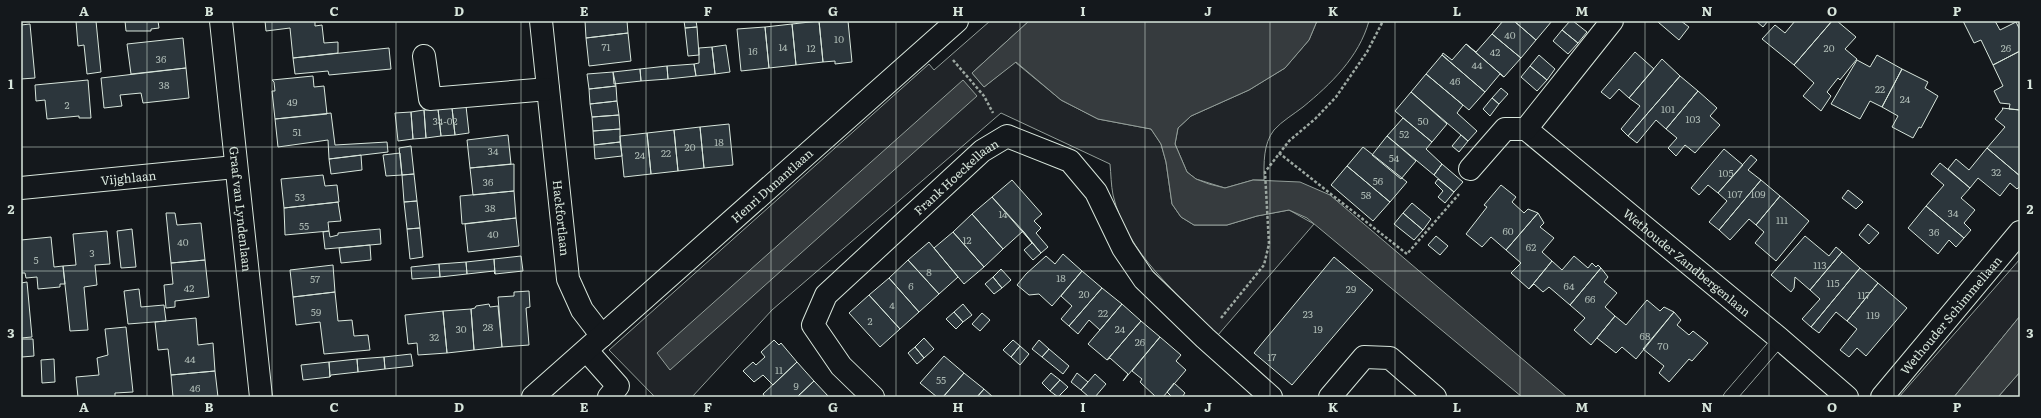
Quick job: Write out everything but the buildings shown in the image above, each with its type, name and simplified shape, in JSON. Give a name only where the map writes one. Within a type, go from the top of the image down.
[{"type":"street","name":"Graaf van Lyndenlaan","points":[[221,21],[235,167],[261,397]]},
{"type":"street","name":"Hackfortlaan","points":[[541,21],[568,279],[595,344]]},
{"type":"street","name":"Henri Dunantlaan","points":[[533,397],[595,344],[957,21]]},
{"type":"street","points":[[1470,169],[1505,129],[1526,129],[1612,21]]},
{"type":"street","points":[[424,56],[430,99],[548,90]]},
{"type":"street","name":"Wethouder Zandbergenlaan","points":[[1526,129],[1780,339],[1846,397]]},
{"type":"street","name":"Frank Hoeckellaan","points":[[873,397],[841,366],[813,325],[826,295],[982,151],[1006,136],[1070,161],[1096,192],[1123,248],[1144,279],[1205,338],[1271,397]]},
{"type":"street","name":"Vijghlaan","points":[[21,188],[235,167]]},
{"type":"street","name":"Wethouder Schimmellaan","points":[[1882,397],[2020,232]]},
{"type":"street","points":[[595,344],[618,386],[609,397]]},
{"type":"street","points":[[1330,397],[1364,357],[1390,358],[1435,397]]},
{"type":"lane","points":[[1730,397],[1780,339]]},
{"type":"path","points":[[1205,338],[1264,265],[1269,244],[1265,172],[1279,153],[1336,97],[1367,52],[1383,21]]},
{"type":"path","points":[[963,72],[984,96]]},
{"type":"path","points":[[1279,153],[1407,254],[1469,183],[1470,169]]},
{"type":"shaded area","points":[[990,21],[1029,21],[972,73],[984,87],[1015,62],[1061,100],[1098,119],[1151,129],[1161,144],[1166,162],[1172,204],[1181,217],[1194,225],[1227,225],[1257,216],[1289,210],[1314,224],[1218,335],[1156,272],[1130,236],[1120,216],[1113,195],[1110,164],[1001,113],[772,310],[692,397],[655,397],[609,350],[929,64],[934,70]]},
{"type":"shaded area","points":[[1029,21],[1317,21],[1309,40],[1285,68],[1249,90],[1191,116],[1178,128],[1175,144],[1187,172],[1196,179],[1225,188],[1253,180],[1300,182],[1330,195],[1567,397],[1522,397],[1307,218],[1289,210],[1257,216],[1227,225],[1194,225],[1181,217],[1172,204],[1166,162],[1161,144],[1151,129],[1098,119],[1061,100],[1016,62],[984,87],[972,73]]},
{"type":"shaded area","points":[[1317,21],[1369,21],[1358,46],[1343,69],[1324,89],[1284,121],[1270,135],[1264,160],[1264,180],[1253,180],[1225,188],[1196,179],[1187,172],[1175,144],[1178,128],[1191,116],[1249,90],[1285,68],[1309,40]]},
{"type":"shaded area","points":[[963,80],[977,96],[670,370],[657,353]]},
{"type":"shaded area","points":[[2020,259],[2020,316],[1954,397],[1899,397]]},
{"type":"shaded area","points":[[2020,316],[2020,372],[1998,397],[1954,397]]},
{"type":"shaded area","points":[[2020,372],[2020,397],[1998,397]]}]
